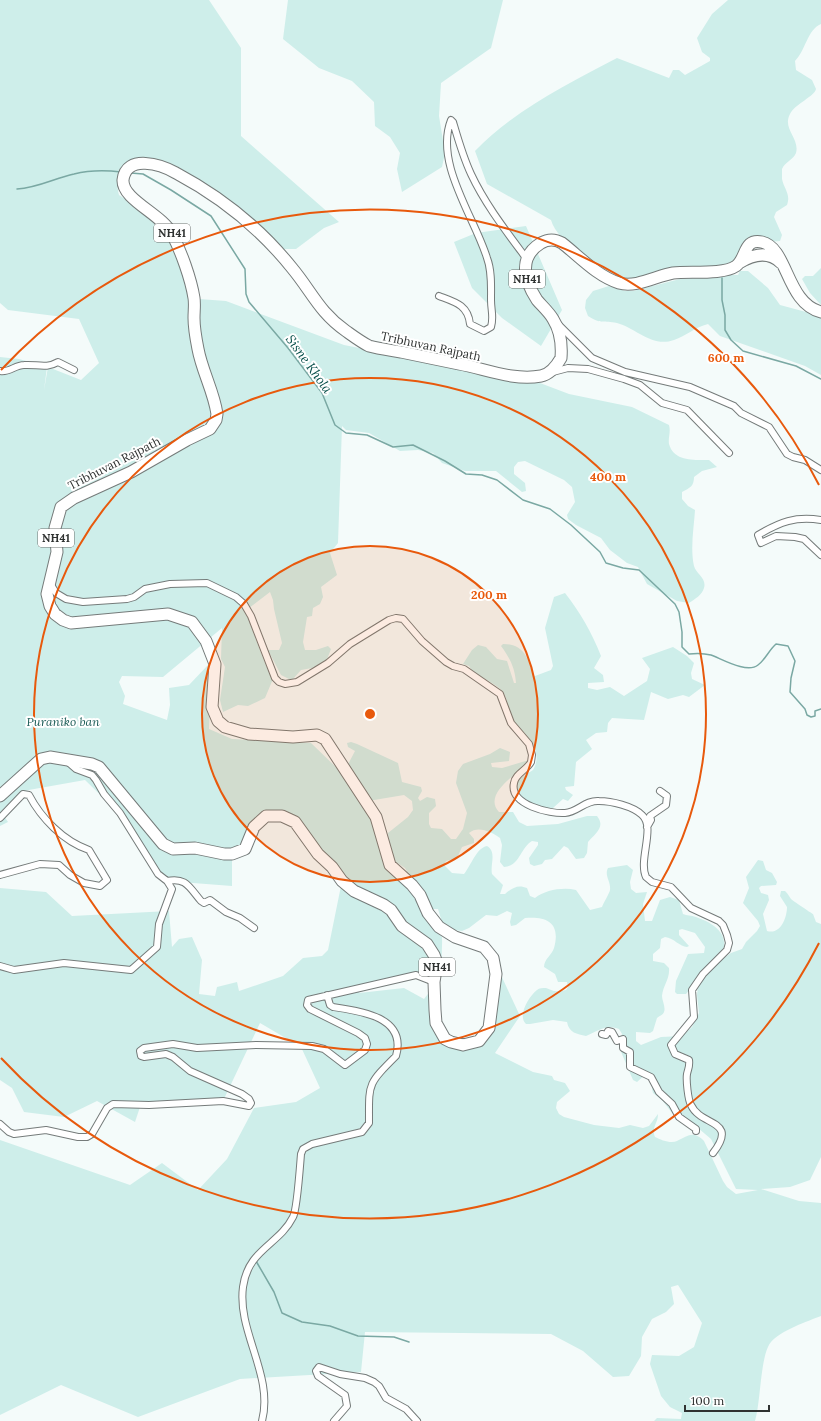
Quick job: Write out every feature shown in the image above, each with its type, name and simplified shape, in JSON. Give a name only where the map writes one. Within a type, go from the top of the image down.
[{"type":"highway","name":"Tribhuvan Rajpath","points":[[0,796],[41,759],[50,757],[64,758],[99,767],[163,844],[174,849],[195,848],[224,854],[239,852],[245,849],[254,827],[266,816],[282,816],[295,822],[318,854],[332,867],[342,881],[354,891],[384,905],[391,910],[402,926],[427,944],[437,963],[434,982],[436,1023],[445,1039],[456,1044],[463,1045],[479,1041],[489,1028],[496,974],[493,958],[484,947],[455,937],[440,927],[428,913],[420,895],[412,885],[390,865],[376,817],[325,739],[318,735],[293,737],[249,734],[225,727],[218,721],[212,707],[216,664],[206,641],[192,622],[168,614],[71,623],[63,620],[50,606],[47,594],[57,552],[55,528],[58,514],[65,503],[131,472],[187,440],[210,429],[216,420],[217,414],[198,350],[194,317],[195,299],[177,244],[172,232],[164,222],[129,196],[124,184],[125,172],[130,168],[141,164],[161,166],[200,185],[225,202],[273,244],[325,313],[346,332],[368,345],[385,350],[462,364],[489,372],[528,376],[546,374]]},
{"type":"highway","name":"NH41","points":[[546,374],[556,366],[561,358],[560,337],[553,319],[532,291],[526,275],[526,258],[528,254],[542,242],[551,240],[556,241],[602,275],[618,283],[628,284],[672,274],[730,269],[739,263],[747,246],[758,242],[770,246],[783,265],[796,292],[809,307],[821,312]]},
{"type":"street","points":[[439,296],[459,304],[469,314],[470,324],[484,331],[491,327],[494,317],[488,258],[458,190],[447,150],[448,128],[451,120],[471,174],[503,227],[526,258]]},
{"type":"street","points":[[553,319],[592,358],[625,375],[662,403],[687,410],[729,453]]},
{"type":"street","points":[[0,371],[5,372],[23,365],[44,367],[58,362],[74,370]]},
{"type":"street","points":[[546,374],[568,368],[588,368],[690,387],[734,406],[741,413],[769,427],[786,454],[805,460],[821,470]]},
{"type":"street","points":[[821,520],[811,518],[785,520],[758,535],[761,543],[776,536],[784,535],[804,539],[821,555]]},
{"type":"street","points":[[50,583],[56,593],[66,598],[82,602],[127,599],[134,597],[145,589],[170,584],[207,583],[236,597],[244,604],[252,616],[264,653],[275,678],[279,682],[285,684],[298,682],[328,663],[350,644],[389,620],[396,618],[403,619],[422,641],[442,659],[453,666],[464,669],[496,690],[502,697],[511,723],[527,740],[532,755],[531,762],[528,767],[514,780],[513,784],[515,793],[518,797],[540,811],[564,813],[588,802],[605,802],[636,810],[646,819],[647,827],[643,865],[646,877],[652,882],[669,886],[691,908],[719,921],[723,925],[728,939],[727,950],[703,974],[693,987],[691,995],[694,1017],[690,1024],[673,1041],[671,1046],[675,1054],[689,1060],[690,1065],[686,1082],[690,1105],[700,1116],[713,1122],[720,1128],[723,1136],[721,1143],[713,1153]]},
{"type":"street","points":[[0,966],[14,970],[64,963],[131,970],[157,947],[159,924],[172,889],[158,874],[120,813],[104,794],[92,775],[76,769],[64,758]]},
{"type":"street","points":[[647,827],[651,820],[650,816],[666,805],[667,796],[660,791]]},
{"type":"street","points":[[0,818],[23,794],[29,795],[35,806],[54,828],[77,846],[89,850],[107,880],[100,886],[84,883],[70,875],[59,865],[46,864],[28,867],[0,875]]},
{"type":"street","points":[[167,882],[176,879],[184,881],[201,901],[204,903],[210,900],[226,912],[240,918],[254,928]]},
{"type":"street","points":[[0,1124],[9,1132],[14,1134],[46,1130],[78,1137],[87,1137],[92,1134],[107,1108],[113,1104],[223,1101],[249,1106],[251,1103],[249,1099],[242,1094],[190,1070],[173,1057],[166,1054],[144,1057],[141,1056],[140,1051],[144,1048],[173,1044],[196,1048],[256,1045],[312,1046],[324,1049],[345,1065],[365,1050],[367,1044],[365,1038],[310,1009],[307,1005],[308,1000],[416,975],[434,982]]},
{"type":"street","points":[[262,1421],[265,1398],[243,1309],[243,1286],[248,1271],[257,1254],[282,1232],[294,1216],[301,1154],[303,1149],[312,1144],[362,1132],[367,1128],[369,1123],[370,1085],[373,1079],[396,1056],[397,1051],[397,1038],[392,1026],[363,1012],[333,1007],[330,1005],[327,995]]},
{"type":"street","points":[[602,1034],[606,1035],[608,1031],[612,1032],[617,1041],[623,1039],[623,1048],[630,1052],[630,1067],[651,1077],[659,1092],[672,1104],[683,1120],[696,1129],[696,1131]]},
{"type":"street","points":[[334,1421],[347,1406],[346,1395],[318,1376],[316,1372],[319,1367],[340,1374],[365,1378],[374,1382],[379,1386],[386,1398],[406,1409],[416,1421]]},
{"type":"green space","name":"Puraniko ban","points":[[0,0],[209,0],[241,48],[241,136],[339,222],[324,228],[296,249],[284,249],[240,210],[147,158],[132,161],[126,164],[119,173],[117,180],[119,195],[143,211],[167,231],[199,299],[226,301],[344,345],[430,362],[516,382],[540,383],[569,394],[632,407],[669,425],[669,444],[675,454],[686,459],[709,460],[717,467],[702,471],[694,477],[691,486],[682,492],[682,499],[688,506],[695,510],[692,545],[693,559],[695,569],[703,579],[705,585],[700,595],[689,603],[677,601],[647,584],[638,567],[627,563],[610,550],[601,538],[576,525],[568,519],[567,515],[575,502],[572,487],[564,480],[525,461],[518,462],[514,467],[514,474],[525,483],[526,491],[522,492],[496,471],[465,471],[442,463],[433,453],[418,450],[400,451],[369,433],[346,430],[342,426],[338,543],[330,553],[337,575],[321,587],[323,597],[320,604],[313,608],[312,616],[307,617],[303,642],[305,650],[316,650],[328,646],[331,649],[326,662],[312,668],[301,670],[293,679],[289,679],[281,675],[268,650],[279,650],[282,643],[270,592],[245,611],[265,663],[273,679],[265,698],[248,706],[238,705],[223,712],[220,700],[225,667],[221,659],[222,628],[163,677],[122,676],[119,682],[125,696],[123,704],[167,720],[170,705],[169,688],[189,685],[208,665],[211,676],[209,729],[232,739],[311,743],[343,774],[355,751],[348,747],[347,743],[351,742],[357,744],[398,763],[402,782],[421,787],[422,791],[418,798],[420,801],[427,797],[435,799],[436,806],[429,813],[429,824],[431,828],[442,829],[451,839],[456,839],[463,829],[467,813],[456,783],[458,771],[463,764],[490,754],[500,748],[510,752],[509,761],[491,763],[492,767],[502,768],[529,760],[529,763],[510,778],[498,791],[495,798],[495,805],[499,812],[513,812],[519,822],[527,826],[558,824],[587,816],[597,816],[600,827],[588,842],[587,853],[584,858],[576,859],[568,848],[564,846],[552,859],[545,860],[542,864],[534,866],[530,864],[529,858],[538,845],[538,842],[532,841],[513,864],[504,867],[500,862],[502,845],[500,838],[481,829],[469,833],[474,839],[474,843],[462,847],[457,858],[446,861],[444,865],[452,873],[464,874],[480,850],[487,846],[492,852],[492,874],[503,885],[500,894],[505,894],[513,888],[521,886],[527,888],[530,896],[535,898],[539,895],[554,890],[576,890],[590,910],[602,907],[609,893],[610,887],[607,874],[608,868],[627,865],[633,870],[630,882],[631,889],[636,893],[647,892],[643,904],[645,921],[652,921],[660,900],[670,897],[679,900],[683,914],[694,916],[712,924],[720,931],[724,941],[724,947],[686,994],[677,994],[675,992],[676,981],[688,954],[704,953],[705,947],[695,933],[682,929],[679,930],[679,935],[689,946],[687,947],[684,947],[665,937],[661,939],[660,948],[653,954],[653,961],[664,963],[669,968],[662,996],[664,1012],[657,1018],[653,1031],[650,1033],[636,1032],[636,1041],[641,1045],[661,1037],[682,1036],[692,1027],[699,1013],[697,995],[698,984],[721,960],[731,953],[742,949],[746,942],[757,931],[760,926],[758,921],[743,903],[749,888],[746,877],[758,860],[763,861],[766,870],[772,873],[777,882],[776,885],[761,886],[759,888],[761,893],[768,895],[769,900],[763,914],[767,931],[772,932],[779,928],[786,916],[787,907],[780,896],[781,891],[785,891],[791,899],[813,914],[816,922],[821,924],[821,1157],[810,1180],[790,1187],[761,1189],[799,1201],[821,1203],[821,1316],[787,1330],[775,1338],[767,1348],[755,1421],[654,1421],[657,1418],[681,1419],[682,1413],[670,1407],[661,1396],[650,1364],[652,1355],[679,1356],[694,1347],[702,1323],[678,1285],[671,1287],[674,1304],[666,1312],[652,1319],[642,1337],[641,1356],[629,1376],[613,1377],[583,1351],[551,1334],[365,1332],[361,1372],[240,1379],[138,1417],[61,1385],[0,1415],[0,1140],[130,1185],[162,1163],[198,1190],[227,1159],[254,1108],[296,1102],[320,1088],[301,1047],[260,1023],[223,1101],[141,1104],[135,1122],[97,1101],[64,1117],[24,1112],[12,1088],[0,1080],[0,888],[46,892],[72,916],[169,911],[172,947],[179,939],[192,937],[202,960],[199,994],[215,996],[217,987],[237,982],[239,991],[283,976],[303,958],[322,956],[328,950],[342,881],[295,822],[266,816],[245,849],[232,854],[232,886],[167,881],[123,817],[85,780],[23,791],[2,813],[8,822],[0,826],[0,357],[19,359],[47,367],[44,390],[48,367],[81,380],[99,363],[79,319],[8,310],[0,303]],"holes":[[[404,795],[412,801],[413,810],[408,817],[388,833],[390,858],[405,868],[430,913],[433,909],[438,909],[442,922],[454,930],[462,931],[469,928],[486,915],[497,916],[507,911],[512,913],[510,922],[511,926],[516,925],[525,918],[540,918],[550,923],[556,932],[556,939],[554,948],[545,962],[544,967],[555,974],[558,982],[567,982],[568,987],[566,990],[560,991],[554,991],[546,988],[540,988],[537,990],[528,1001],[523,1011],[526,1024],[553,1020],[567,1022],[572,1031],[586,1036],[598,1030],[610,1027],[619,1029],[622,1034],[619,1047],[633,1080],[637,1082],[648,1072],[653,1074],[656,1081],[652,1089],[653,1093],[662,1100],[679,1122],[698,1128],[711,1139],[736,1189],[758,1190],[736,1194],[727,1187],[704,1141],[697,1136],[690,1135],[675,1142],[669,1142],[655,1137],[654,1128],[658,1114],[649,1126],[643,1128],[630,1125],[619,1128],[594,1125],[564,1117],[559,1114],[556,1108],[557,1102],[570,1091],[565,1083],[554,1080],[552,1076],[533,1072],[495,1053],[520,1016],[494,960],[488,1017],[479,1036],[466,1041],[443,1032],[439,996],[440,978],[424,999],[404,988],[359,993],[361,986],[414,973],[440,977],[442,937],[431,926],[413,895],[397,877],[376,827],[362,802]]]},
{"type":"green space","points":[[288,0],[503,0],[491,48],[441,83],[439,116],[445,153],[442,167],[402,192],[397,169],[400,153],[390,137],[375,126],[374,102],[352,81],[319,68],[283,39]]},
{"type":"green space","points":[[728,0],[821,0],[821,24],[816,27],[810,35],[795,61],[796,70],[812,80],[816,89],[815,92],[793,110],[788,119],[789,129],[797,148],[795,155],[782,169],[782,179],[787,192],[788,201],[787,205],[776,212],[774,217],[782,235],[780,241],[769,242],[763,238],[727,266],[629,279],[619,277],[608,272],[584,257],[562,238],[555,229],[551,220],[487,184],[475,151],[490,137],[524,111],[542,99],[580,78],[617,58],[669,78],[673,70],[679,70],[685,75],[710,61],[710,58],[702,52],[697,38],[712,14]]},
{"type":"green space","points":[[526,226],[562,310],[541,346],[502,318],[472,288],[454,242],[476,233]]},
{"type":"green space","points":[[821,268],[821,305],[810,293],[802,279],[805,276],[813,276]]},
{"type":"green space","points":[[740,271],[748,271],[768,288],[780,305],[821,316],[821,375],[805,366],[720,336],[708,324],[674,340],[666,342],[658,341],[644,336],[624,325],[593,319],[588,316],[585,308],[586,300],[593,291],[609,286],[625,291],[633,291],[680,279],[738,275]]},
{"type":"green space","points":[[565,593],[585,623],[601,656],[594,668],[603,675],[604,682],[588,683],[588,688],[597,690],[610,687],[624,696],[647,681],[650,669],[642,658],[673,647],[687,656],[694,663],[691,673],[692,679],[705,685],[689,697],[683,695],[668,699],[651,692],[644,720],[612,718],[608,723],[607,732],[596,733],[586,740],[592,749],[576,762],[574,786],[565,787],[566,790],[573,795],[568,801],[563,799],[553,808],[548,810],[521,797],[516,787],[516,781],[533,770],[536,762],[536,755],[532,743],[511,718],[505,695],[501,689],[472,671],[469,666],[463,664],[472,650],[478,645],[486,647],[497,659],[507,661],[514,683],[516,683],[512,663],[501,646],[503,644],[516,646],[524,653],[533,675],[535,676],[551,670],[553,666],[545,628],[554,597]]},
{"type":"waterway","name":"Sisne Khola","points":[[17,189],[32,187],[67,176],[86,172],[121,172]]},
{"type":"waterway","name":"Sisne Khola","points":[[131,173],[143,174],[211,216],[245,269],[246,294],[249,302],[288,348],[322,393],[335,425],[346,433],[367,435],[393,447],[413,445],[445,461],[466,474],[482,475],[497,480],[523,500],[550,509],[571,525],[600,552],[606,563],[623,568],[639,570],[675,604],[679,612],[682,632],[682,647],[689,654],[700,653],[711,655],[734,665],[748,668],[758,665],[776,644],[788,646],[795,661],[791,678],[790,692],[805,709],[807,715],[811,717],[815,716],[815,711],[821,709]]},
{"type":"waterway","points":[[722,278],[722,300],[725,315],[725,330],[731,340],[743,351],[796,366],[821,379]]},
{"type":"waterway","points":[[256,1261],[274,1292],[282,1313],[302,1322],[330,1326],[358,1336],[394,1337],[409,1342]]}]
